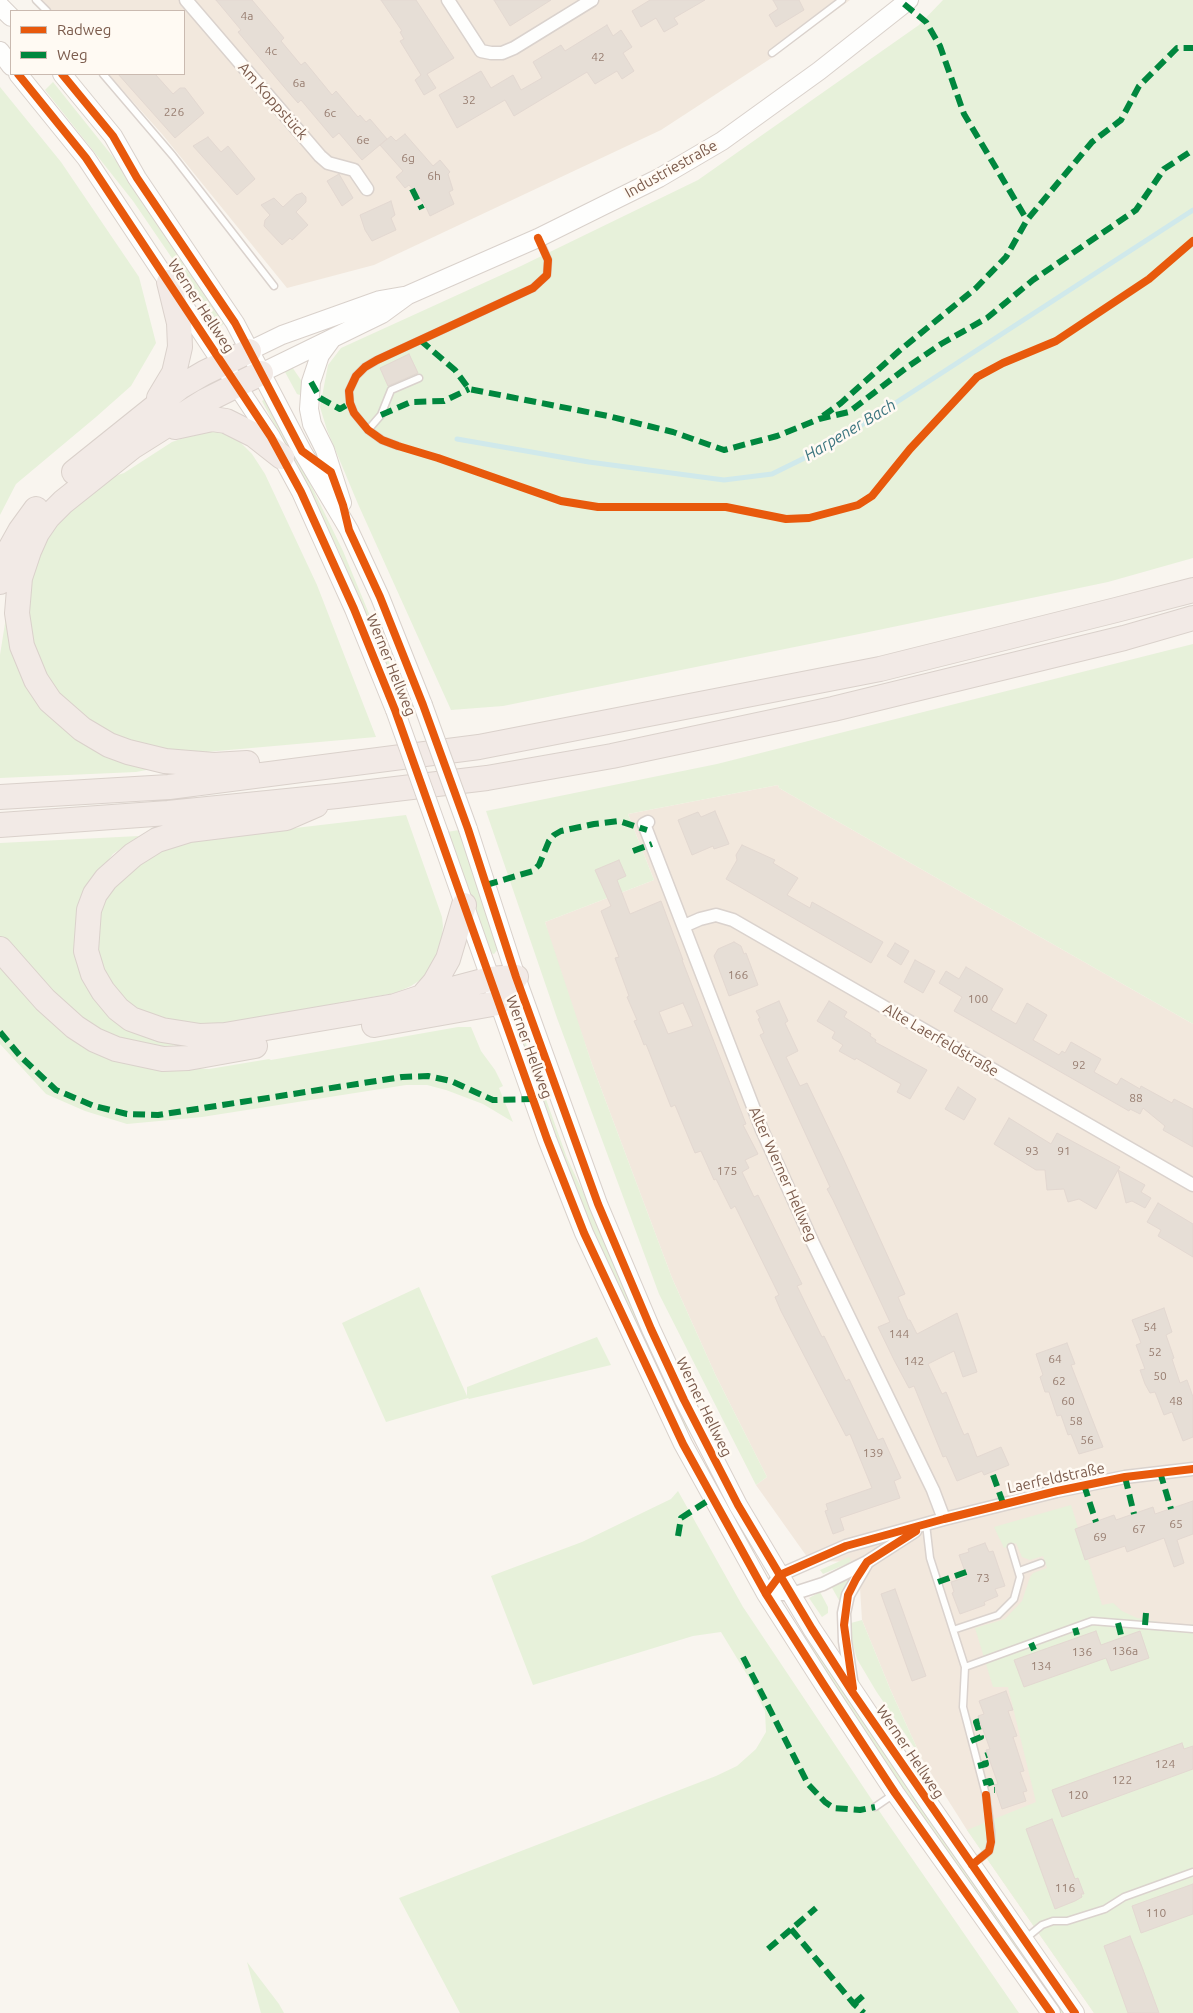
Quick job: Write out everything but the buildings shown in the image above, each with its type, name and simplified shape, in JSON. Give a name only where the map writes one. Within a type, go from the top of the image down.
[{"type":"highway","points":[[152,408],[174,373],[180,346],[179,323],[169,282]]},
{"type":"highway","points":[[0,582],[3,568],[20,531],[48,496],[65,479],[180,387],[248,351]]},
{"type":"highway","points":[[261,373],[205,401],[132,447],[63,502],[37,532],[24,564],[18,594],[17,613],[22,646],[36,680],[50,701],[60,711],[82,729],[110,745],[147,757],[182,763],[214,765],[262,762],[434,739],[479,747]]},
{"type":"highway","points":[[156,432],[199,421],[212,419],[226,421],[248,432],[282,456]]},
{"type":"highway","points":[[0,797],[169,787],[479,747],[880,668],[1193,590]]},
{"type":"highway","points":[[0,825],[168,813],[338,796],[487,778],[650,748],[833,709],[1115,640],[1193,618]]},
{"type":"highway","points":[[338,796],[286,818],[189,830],[157,840],[133,854],[106,879],[95,894],[89,910],[86,952],[93,974],[118,1009],[131,1019],[162,1030],[200,1036],[225,1034],[395,1006],[490,979],[516,977]]},
{"type":"highway","points":[[422,997],[435,982],[448,959],[464,905]]},
{"type":"highway","points":[[0,949],[45,1000],[75,1027],[95,1040],[116,1049],[163,1059],[188,1058],[498,1003],[516,977]]},
{"type":"main road","name":"Industriestraße","points":[[261,373],[382,314],[408,295],[538,238],[659,178],[722,141],[820,71],[904,1]]},
{"type":"main road","points":[[0,6],[10,16]]},
{"type":"main road","points":[[0,51],[10,65]]},
{"type":"main road","name":"Werner Hellweg","points":[[19,75],[86,158],[237,385],[282,456],[301,492],[354,608],[395,710],[547,1139],[584,1233],[683,1444],[766,1594],[895,1793],[1050,2013]]},
{"type":"main road","name":"Werner Hellweg","points":[[63,75],[113,136],[137,178],[235,323],[302,451],[349,530],[380,598],[423,706],[468,829],[516,977],[598,1204],[651,1329],[684,1400],[738,1505],[854,1693],[1075,2013]]},
{"type":"main road","name":"Industriestraße","points":[[248,351],[282,335],[380,300],[408,295]]},
{"type":"main road","name":"Industriestraße","points":[[331,472],[325,450],[312,424],[309,409],[311,382],[320,355],[333,338]]},
{"type":"main road","name":"Werner Hellweg","points":[[331,472],[343,505],[349,530]]},
{"type":"street","name":"Am Koppstück","points":[[186,0],[320,156],[328,163],[354,170],[367,189]]},
{"type":"street","points":[[448,0],[482,51],[491,54],[502,53],[514,48],[592,0]]},
{"type":"street","name":"Alter Werner Hellweg","points":[[648,822],[644,824],[762,1130],[790,1193],[931,1484],[944,1519]]},
{"type":"street","name":"Alte Laerfeldstraße","points":[[684,926],[716,915],[733,920],[1193,1185]]},
{"type":"street","name":"Laerfeldstraße","points":[[766,1594],[780,1575],[846,1546],[1057,1491],[1124,1477],[1193,1469]]},
{"type":"street","name":"Laerfeldstraße","points":[[766,1594],[792,1594],[822,1584],[868,1562],[926,1524]]},
{"type":"street","name":"Laerfeldstraße","points":[[854,1693],[845,1641],[844,1613],[848,1595],[868,1562]]},
{"type":"lane","points":[[36,0],[46,10]]},
{"type":"lane","points":[[772,53],[842,0]]},
{"type":"lane","points":[[104,75],[173,156],[274,286]]},
{"type":"lane","points":[[398,446],[382,440],[368,430],[354,413],[350,403],[349,391],[356,376],[365,366],[377,360],[533,288],[547,275],[548,260],[538,238]]},
{"type":"lane","points":[[368,430],[381,415],[391,390],[419,378]]},
{"type":"lane","points":[[926,1524],[930,1558],[965,1667],[963,1707],[986,1795],[992,1842],[989,1851],[972,1865]]},
{"type":"lane","points":[[953,1630],[998,1615],[1014,1599],[1020,1577],[1011,1547]]},
{"type":"lane","points":[[1019,1571],[1041,1564]]},
{"type":"lane","points":[[965,1667],[1092,1621],[1193,1629]]},
{"type":"lane","points":[[875,1808],[895,1793]]},
{"type":"lane","points":[[1024,1939],[1042,1924],[1053,1920],[1067,1921],[1105,1908],[1124,1897],[1193,1872]]},
{"type":"shaded area","points":[[42,0],[850,0],[773,57],[661,130],[374,265],[287,288],[162,134],[109,75],[185,75],[185,10],[51,10]]},
{"type":"shaded area","points":[[778,785],[779,788],[1193,1024],[1193,2013],[1094,2013],[967,1830],[922,1759],[891,1691],[862,1620],[860,1588],[856,1579],[867,1562],[810,1561],[756,1485],[767,1477],[716,1376],[672,1278],[593,1067],[555,957],[545,922],[654,880],[628,814]]},
{"type":"green space","points":[[943,0],[1193,0],[1193,558],[1108,582],[864,633],[503,706],[451,710],[358,504],[327,430],[320,407],[328,365],[341,348],[521,266],[698,180],[919,25]]},
{"type":"green space","points":[[53,82],[138,188],[228,321],[219,327],[133,201],[45,90]]},
{"type":"green space","points":[[0,87],[61,162],[139,277],[156,343],[131,386],[16,484],[0,515]]},
{"type":"green space","points":[[292,367],[303,383],[300,395],[297,394],[285,372]]},
{"type":"green space","points":[[265,399],[306,475],[343,551],[392,669],[414,707],[403,709],[340,554],[302,476],[262,401]]},
{"type":"green space","points":[[218,431],[235,437],[252,454],[265,474],[317,585],[376,737],[195,753],[165,750],[128,741],[90,723],[65,703],[46,675],[34,652],[27,619],[29,586],[37,556],[68,510],[115,476],[124,473],[172,442],[200,432]]},
{"type":"green space","points":[[9,598],[42,706],[162,767],[136,772],[0,778],[0,655]]},
{"type":"green space","points":[[1193,644],[1193,1024],[779,788],[778,785],[628,814],[654,880],[545,922],[593,1067],[672,1278],[716,1376],[767,1477],[756,1485],[659,1294],[557,1018],[486,811],[717,764]]},
{"type":"green space","points":[[406,815],[442,917],[442,936],[435,958],[439,961],[425,977],[395,993],[225,1023],[184,1026],[122,1004],[94,951],[97,912],[112,882],[162,848],[193,840]]},
{"type":"green space","points":[[459,830],[494,932],[498,949],[494,954],[491,953],[447,832]]},
{"type":"green space","points":[[139,836],[113,854],[91,883],[78,911],[74,947],[85,984],[125,1029],[156,1041],[185,1045],[144,1047],[117,1041],[82,1022],[0,937],[0,843]]},
{"type":"green space","points":[[0,961],[142,1064],[209,1069],[458,1027],[471,1027],[481,1051],[495,1070],[503,1086],[499,1088],[513,1122],[483,1104],[427,1085],[406,1085],[202,1117],[127,1124],[85,1111],[46,1094],[0,1044]]},
{"type":"green space","points":[[515,1013],[567,1158],[736,1517],[693,1437],[670,1405],[620,1301],[563,1159],[512,1015]]},
{"type":"green space","points":[[419,1287],[467,1396],[467,1387],[597,1337],[611,1365],[468,1398],[386,1422],[342,1323]]},
{"type":"green space","points":[[678,1491],[743,1607],[884,1818],[1019,2013],[460,2013],[399,1898],[716,1776],[737,1766],[756,1749],[766,1732],[765,1711],[749,1678],[721,1632],[693,1636],[533,1685],[491,1576],[582,1542],[671,1499]]},
{"type":"green space","points":[[1071,1505],[1102,1605],[1113,1603],[1122,1611],[1137,1618],[1184,1627],[1193,1624],[1193,2013],[1094,2013],[967,1830],[1036,1802],[1008,1687],[993,1687],[975,1628],[1005,1619],[1022,1601],[1033,1573],[1047,1568],[1043,1556],[1030,1560],[1022,1557],[1016,1543],[1004,1548],[994,1527]]},
{"type":"green space","points":[[849,1557],[851,1560],[849,1563],[823,1574],[820,1570]]},
{"type":"green space","points":[[848,1576],[850,1579],[840,1602],[831,1586]]},
{"type":"green space","points":[[820,1592],[828,1607],[828,1613],[822,1617],[809,1598]]},
{"type":"green space","points":[[862,1620],[891,1691],[922,1759],[876,1691],[857,1659],[852,1641],[851,1623]]},
{"type":"green space","points":[[812,1637],[1069,2013],[1056,2013],[803,1643]]},
{"type":"green space","points":[[247,1962],[279,2004],[284,2013],[261,2013]]},
{"type":"waterway","name":"Harpener Bach","points":[[457,439],[589,462],[724,480],[772,474],[829,446],[1193,210]]},
{"type":"marked path","points":[[904,4],[926,22],[940,46],[964,114],[1027,220]]},
{"type":"marked path","points":[[823,416],[841,403],[899,351],[976,288],[1006,257],[1027,220],[1092,142],[1121,120],[1139,86],[1177,48],[1193,48]]},
{"type":"marked path","points":[[420,340],[455,370],[469,389],[608,416],[673,432],[724,450],[777,436],[819,419],[849,412],[906,368],[941,344],[987,318],[1033,280],[1136,210],[1164,169],[1193,150]]},
{"type":"marked path","points":[[412,189],[422,209]]},
{"type":"marked path","points":[[311,382],[320,398],[340,409],[350,403]]},
{"type":"marked path","points":[[381,415],[411,402],[444,401],[469,389]]},
{"type":"marked path","points":[[486,885],[533,871],[539,865],[549,841],[561,831],[619,821],[647,830]]},
{"type":"marked path","points":[[633,851],[652,844]]},
{"type":"marked path","points":[[0,1032],[21,1057],[56,1090],[94,1106],[127,1114],[158,1115],[402,1077],[428,1076],[451,1081],[493,1100],[533,1099]]},
{"type":"marked path","points":[[1160,1472],[1171,1509]]},
{"type":"marked path","points":[[993,1475],[1003,1503]]},
{"type":"marked path","points":[[1125,1477],[1134,1514]]},
{"type":"marked path","points":[[1084,1485],[1096,1522]]},
{"type":"marked path","points":[[678,1536],[681,1518],[712,1498]]},
{"type":"marked path","points":[[938,1582],[969,1571]]},
{"type":"marked path","points":[[1145,1625],[1146,1613]]},
{"type":"marked path","points":[[1118,1623],[1121,1635]]},
{"type":"marked path","points":[[1075,1628],[1077,1635]]},
{"type":"marked path","points":[[1031,1643],[1034,1650]]},
{"type":"marked path","points":[[743,1657],[808,1784],[825,1802],[834,1808],[860,1810],[875,1807]]},
{"type":"marked path","points":[[971,1741],[981,1737],[976,1722],[980,1721]]},
{"type":"marked path","points":[[978,1766],[986,1764],[984,1756],[987,1755]]},
{"type":"marked path","points":[[983,1783],[990,1781],[993,1790],[995,1790]]},
{"type":"marked path","points":[[768,1949],[816,1908]]},
{"type":"marked path","points":[[791,1929],[854,2004],[864,2013]]},
{"type":"marked path","points":[[854,2004],[865,1994]]},
{"type":"cycle path","points":[[19,75],[86,158],[271,437],[301,492],[354,609],[395,710],[547,1139],[584,1233],[683,1444],[766,1594],[824,1685],[895,1793],[1051,2013]]},
{"type":"cycle path","points":[[63,75],[113,136],[137,178],[235,323],[302,451],[331,472],[343,505],[349,530],[380,597],[423,705],[468,829],[516,977],[598,1204],[651,1329],[684,1400],[738,1505],[812,1629],[853,1693],[1075,2013]]},
{"type":"cycle path","points":[[538,238],[548,260],[547,275],[533,288],[377,360],[365,367],[356,376],[349,391],[350,403],[354,413],[368,430],[382,440],[398,446],[561,501],[598,507],[726,507],[786,519],[809,518],[858,505],[872,496],[910,449],[977,377],[1003,363],[1056,341],[1149,279],[1193,241]]},
{"type":"cycle path","points":[[766,1594],[780,1575],[846,1546],[1057,1491],[1125,1477],[1193,1469]]},
{"type":"cycle path","points":[[853,1688],[844,1625],[848,1595],[867,1562],[916,1531]]},
{"type":"cycle path","points":[[972,1865],[989,1851],[991,1842],[986,1795]]}]
